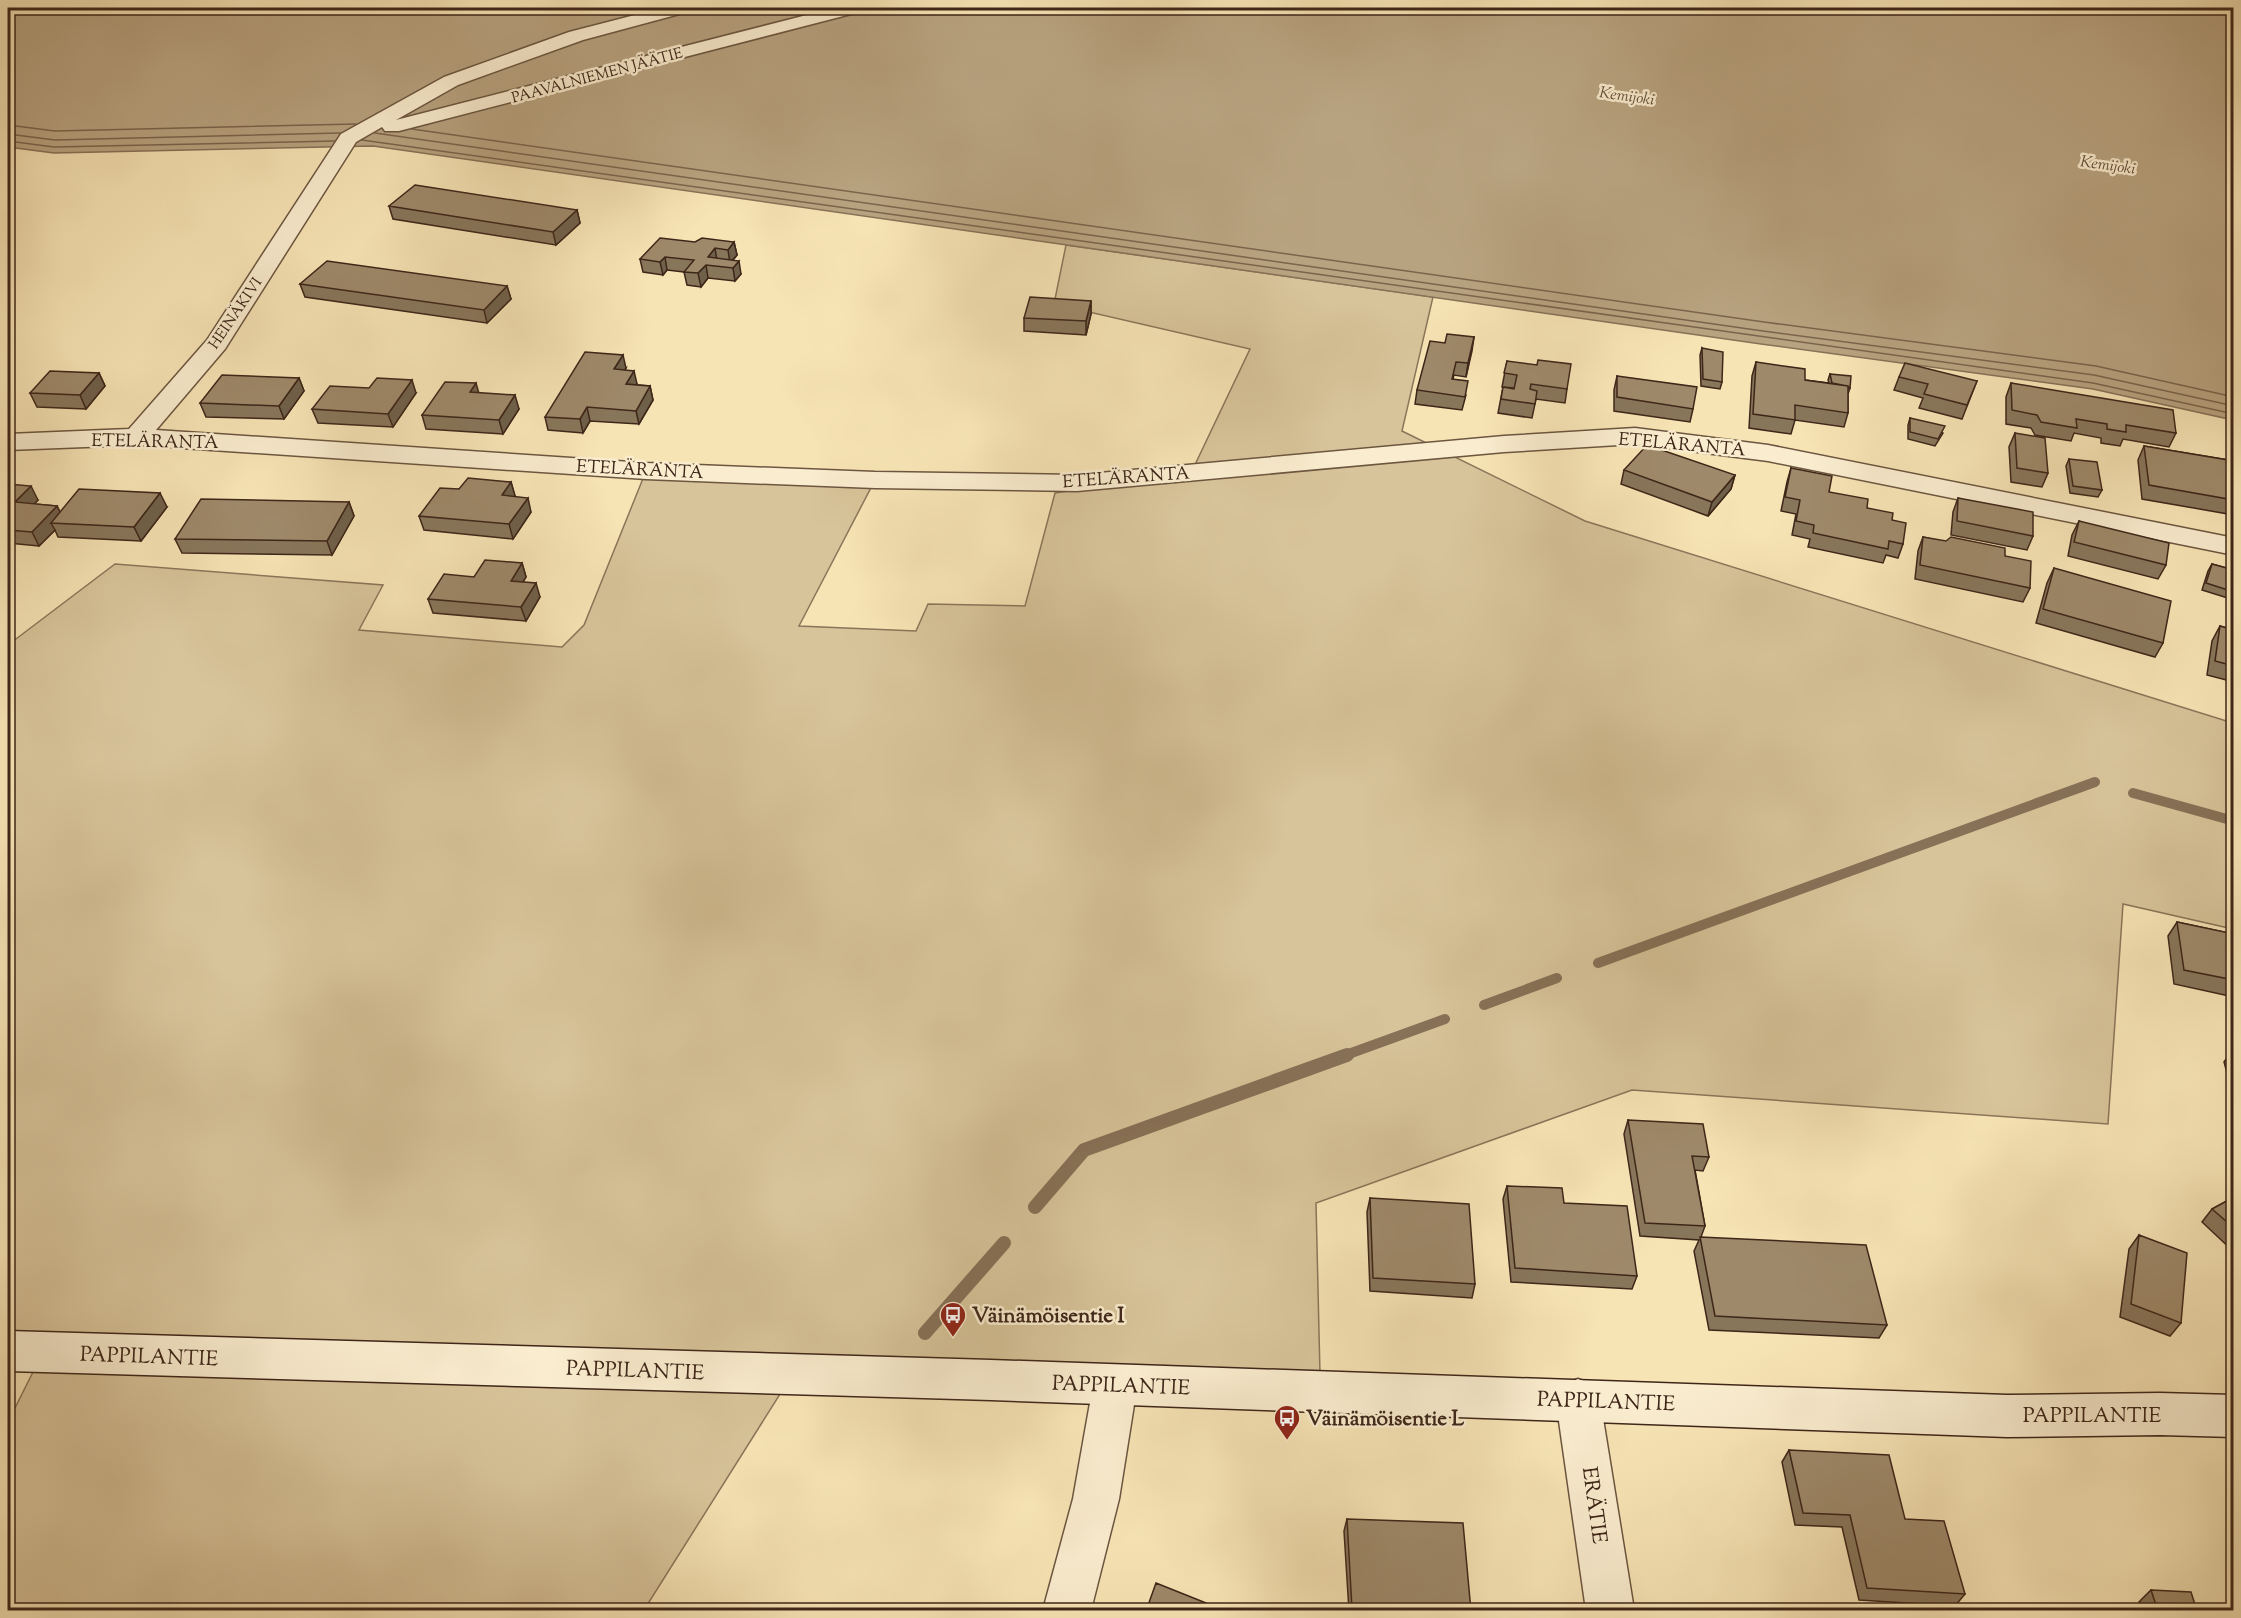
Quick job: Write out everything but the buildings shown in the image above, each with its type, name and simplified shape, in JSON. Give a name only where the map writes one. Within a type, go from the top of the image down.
[{"type":"street","name":"PAAVALNIEMEN JÄÄTIE","points":[[322,180],[348,138],[451,81],[576,36],[681,8]]},
{"type":"street","name":"PAAVALNIEMEN JÄÄTIE","points":[[344,147],[364,134],[854,8]]},
{"type":"street","name":"HEINÄKIVI","points":[[136,437],[216,344],[322,180]]},
{"type":"street","name":"ETELÄRANTA","points":[[8,442],[136,437],[646,471],[874,480],[1077,483],[1504,444],[1635,436],[1768,453],[2234,547]]},
{"type":"street","name":"PAPPILANTIE","points":[[8,1351],[991,1380],[2007,1416],[2160,1414],[2234,1416]]},
{"type":"street","points":[[1067,1611],[1083,1560],[1108,1436],[1115,1386]]},
{"type":"street","name":"ERÄTIE","points":[[1578,1400],[1610,1611]]},
{"type":"shaded area","points":[[1066,245],[1433,297],[1402,431],[1585,521],[2233,723],[2233,929],[2123,904],[2108,1124],[1632,1090],[1316,1203],[1320,1374],[804,1356],[644,1610],[8,1610],[8,1422],[51,1336],[8,1334],[8,645],[115,564],[383,585],[359,630],[562,647],[584,625],[646,471],[875,480],[799,626],[916,631],[928,604],[1025,606],[1055,493],[1191,473],[1250,349],[1054,304]]},
{"type":"water","name":"Kemijoki","points":[[8,8],[2233,8],[2233,420],[2093,389],[1761,344],[373,146],[54,153],[8,147]]},
{"type":"waterway","points":[[1598,963],[2095,782]]},
{"type":"waterway","points":[[2133,793],[2234,821]]},
{"type":"waterway","points":[[1484,1005],[1557,978]]},
{"type":"waterway","points":[[1343,1056],[1445,1019]]},
{"type":"waterway","points":[[1035,1207],[1084,1150],[1347,1055]]},
{"type":"waterway","points":[[925,1333],[1004,1243]]},
{"type":"place","name":"Väinämöisentie I","points":[[953,1338]]},
{"type":"place","name":"Väinämöisentie L","points":[[1287,1441]]}]
